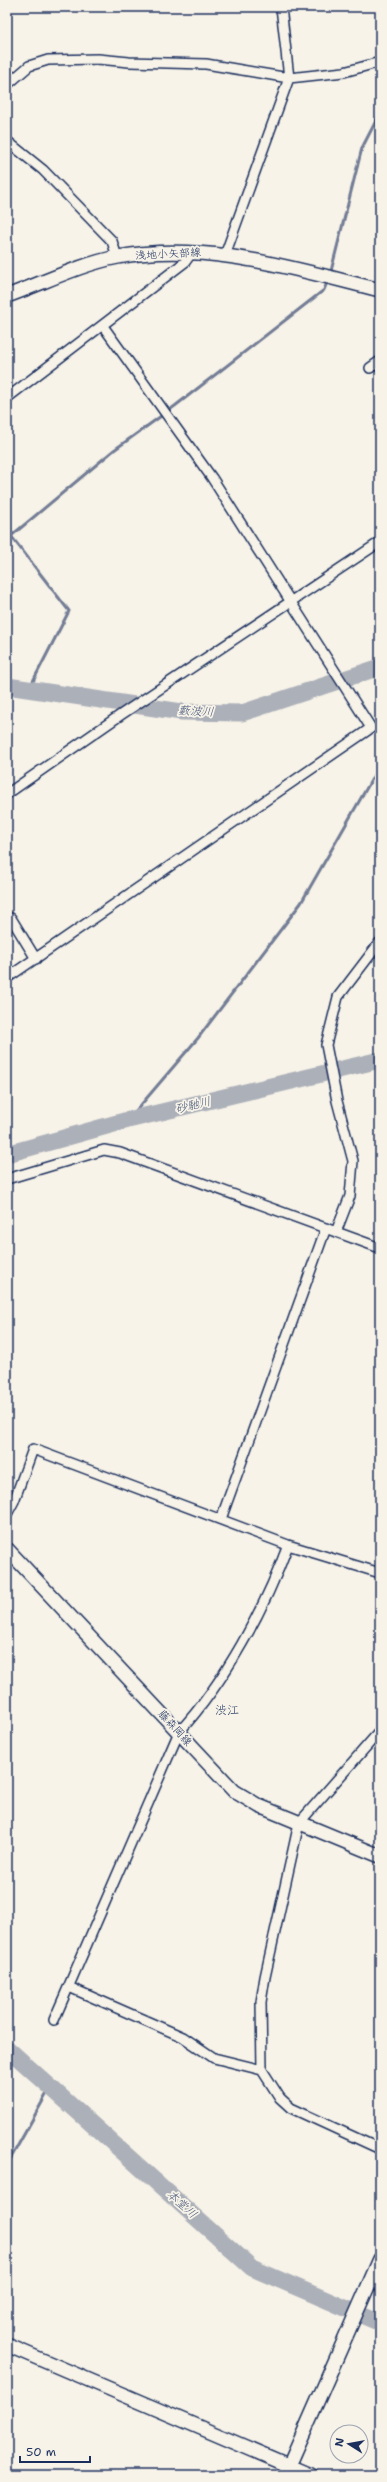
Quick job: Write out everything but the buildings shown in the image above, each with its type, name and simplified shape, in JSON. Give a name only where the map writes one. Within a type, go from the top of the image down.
[{"type":"main road","name":"浅地小矢部線","points":[[7,296],[117,257],[193,252],[258,260],[380,290]]},
{"type":"main road","name":"藤森岡線","points":[[7,1549],[234,1791],[260,1806],[380,1856]]},
{"type":"main road","points":[[287,2470],[380,2259]]},
{"type":"main road","points":[[7,2345],[287,2470],[311,2475]]},
{"type":"street","points":[[225,255],[289,78],[281,7]]},
{"type":"street","points":[[7,85],[29,66],[48,60],[98,59],[129,62],[206,64],[289,78],[344,72],[380,62]]},
{"type":"street","points":[[7,141],[43,170],[112,241],[117,257]]},
{"type":"street","points":[[7,398],[104,326],[185,262],[193,252]]},
{"type":"street","points":[[7,978],[371,728],[212,478],[104,326]]},
{"type":"street","points":[[370,368],[380,361]]},
{"type":"street","points":[[7,794],[141,701],[292,602],[380,542]]},
{"type":"street","points":[[8,917],[36,959]]},
{"type":"street","points":[[336,1232],[350,1196],[353,1161],[337,1101],[326,1045],[338,997],[380,942]]},
{"type":"street","points":[[7,1179],[104,1150],[120,1153],[380,1248]]},
{"type":"street","points":[[221,1519],[326,1228]]},
{"type":"street","points":[[7,1514],[14,1501],[33,1449],[288,1545],[380,1573]]},
{"type":"street","points":[[54,2020],[179,1732],[200,1708],[248,1633],[273,1585],[288,1545]]},
{"type":"street","points":[[380,1731],[299,1823],[265,1977],[261,2002],[262,2070],[287,2106],[380,2149]]},
{"type":"street","points":[[69,1987],[183,2037],[214,2058],[262,2070]]},
{"type":"waterway","points":[[330,275],[362,148],[380,113]]},
{"type":"waterway","points":[[29,689],[69,611],[11,536],[114,450],[175,406],[324,290],[328,280]]},
{"type":"waterway","name":"藪波川","points":[[7,686],[182,712],[242,713],[380,667]]},
{"type":"waterway","points":[[128,1120],[198,1038],[301,903],[373,777],[380,770]]},
{"type":"waterway","name":"砂馳川","points":[[7,1154],[128,1120],[380,1060]]},
{"type":"waterway","name":"本堂川","points":[[7,2048],[252,2268],[380,2323]]},
{"type":"waterway","points":[[7,2165],[50,2088]]},
{"type":"district","name":"渋江","points":[[227,1710]]}]
